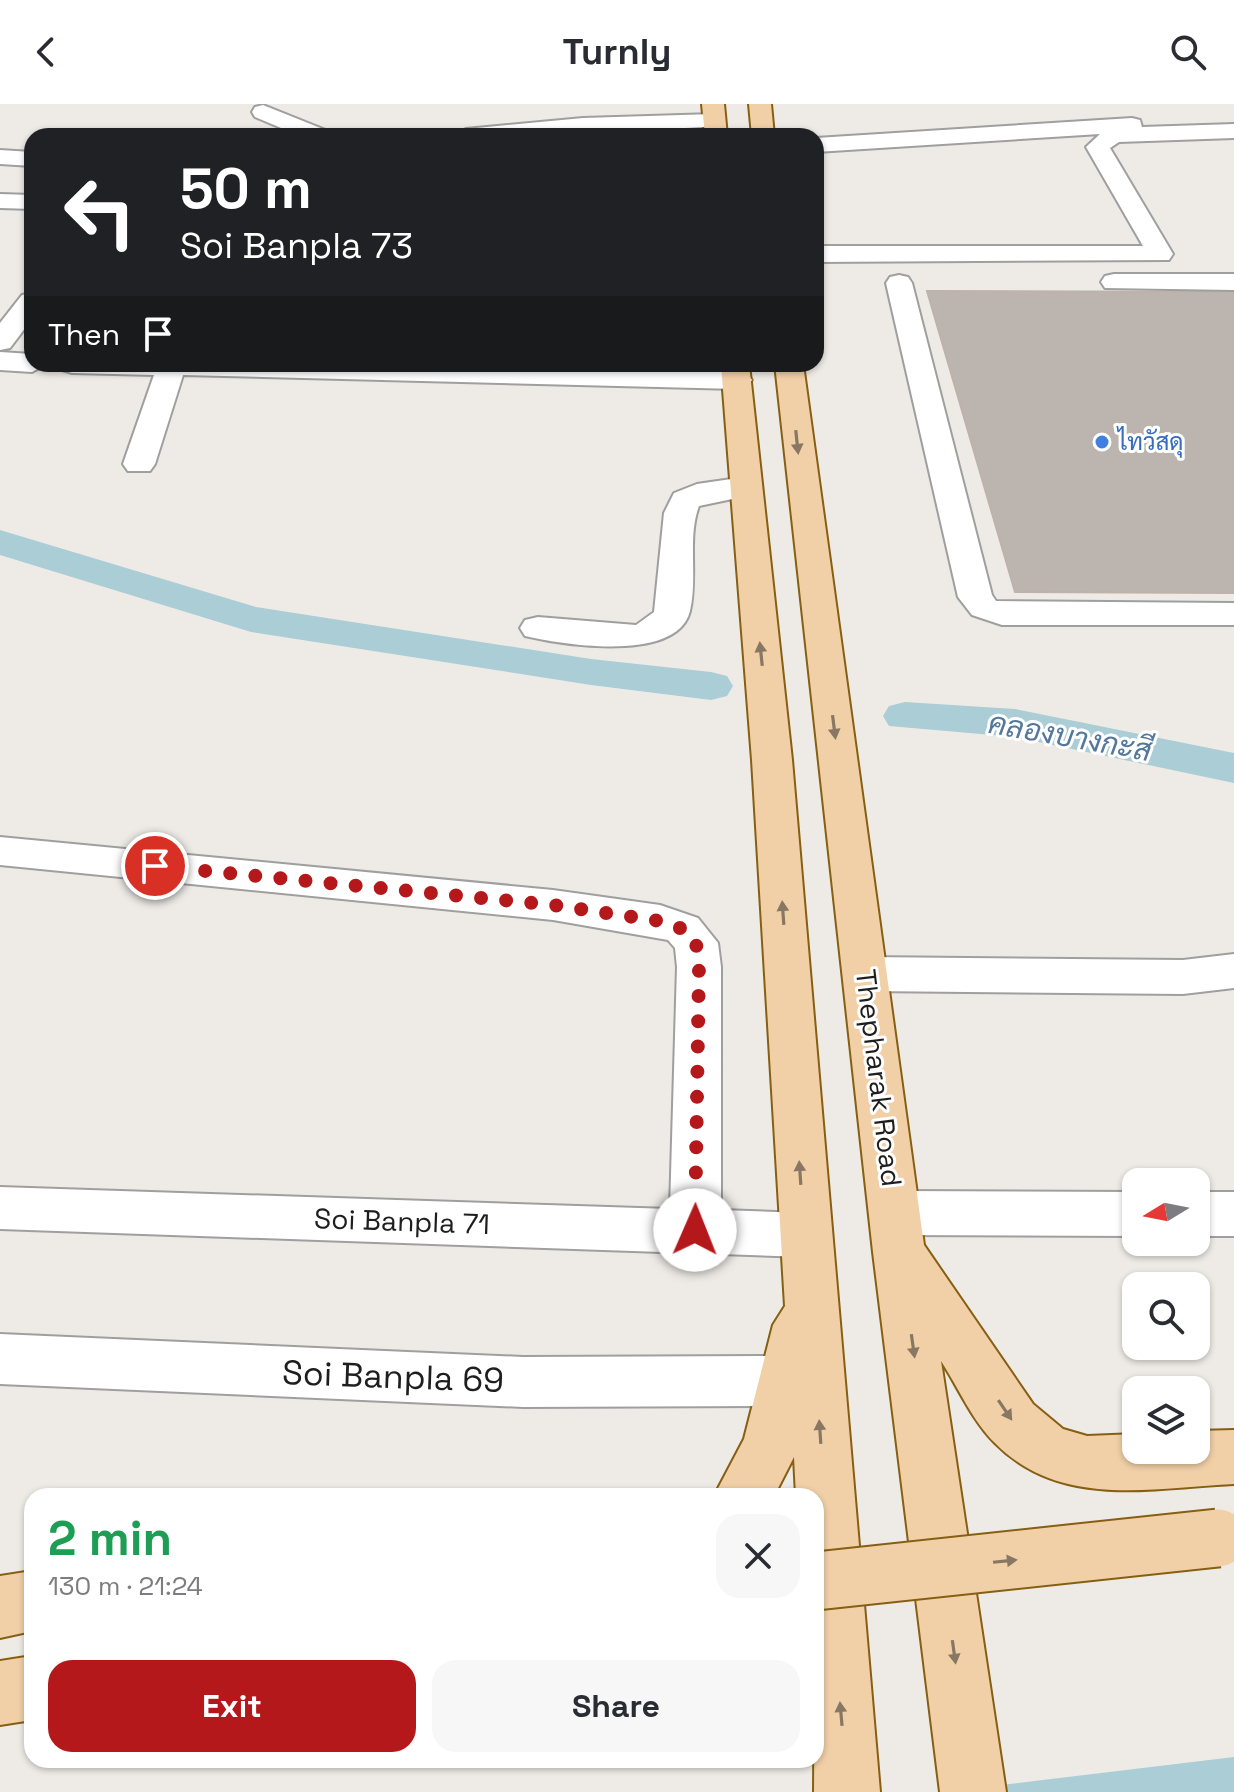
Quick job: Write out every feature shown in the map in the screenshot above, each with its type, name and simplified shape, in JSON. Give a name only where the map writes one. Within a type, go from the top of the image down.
[{"type":"main road","points":[[760,104],[762,128]]},
{"type":"main road","points":[[736,372],[772,760],[824,1488]]},
{"type":"main road","name":"Thepharak Road","points":[[790,372],[898,1233],[973,1792]]},
{"type":"main road","points":[[898,1233],[1013,1423],[1047,1451],[1087,1463],[1234,1457]]},
{"type":"main road","points":[[747,1488],[770,1447],[786,1381],[808,1257]]},
{"type":"main road","points":[[824,1495],[847,1792]]},
{"type":"main road","points":[[824,1580],[1234,1538]]},
{"type":"main road","points":[[0,1607],[24,1602]]},
{"type":"main road","points":[[0,1693],[24,1689]]},
{"type":"street","points":[[263,112],[301,128]]},
{"type":"street","points":[[470,128],[584,114],[714,120]]},
{"type":"street","points":[[824,145],[1234,119]]},
{"type":"street","points":[[824,254],[1160,254],[1098,147],[1113,135],[1234,131]]},
{"type":"street","points":[[0,157],[24,158]]},
{"type":"street","points":[[0,201],[24,202]]},
{"type":"street","points":[[1088,282],[1234,282]]},
{"type":"street","points":[[931,283],[885,283],[975,597],[984,608],[1002,614],[1234,614]]},
{"type":"street","points":[[0,342],[24,311]]},
{"type":"street","points":[[0,361],[24,362]]},
{"type":"street","points":[[139,464],[170,372]]},
{"type":"street","points":[[538,628],[636,636],[651,634],[665,626],[672,612],[680,513],[685,500],[697,494],[745,487]]},
{"type":"street","points":[[0,851],[553,905],[660,921],[683,929],[696,943],[699,967],[695,1230]]},
{"type":"street","points":[[866,974],[1183,977],[1234,971]]},
{"type":"street","name":"Soi Banpla 71","points":[[0,1208],[695,1230],[808,1257]]},
{"type":"street","points":[[1210,1214],[1234,1214]]},
{"type":"street","points":[[898,1233],[1122,1215]]},
{"type":"street","name":"Soi Banpla 69","points":[[0,1359],[523,1382],[786,1381]]},
{"type":"water","points":[[1234,1757],[1234,1792],[943,1792]]},
{"type":"building","name":"ไทวัสดุ","points":[[927,291],[1234,292],[1234,593],[1015,592]]},
{"type":"waterway","points":[[0,542],[251,619],[591,672],[711,686]]},
{"type":"waterway","name":"คลองบางกะสี","points":[[905,716],[1015,723],[1234,768]]},
{"type":"place","name":"ไทวัสดุ","points":[[1102,442]]},
{"type":"route","points":[[155,866],[553,905],[660,921],[683,929],[696,943],[699,967],[695,1230]]}]
